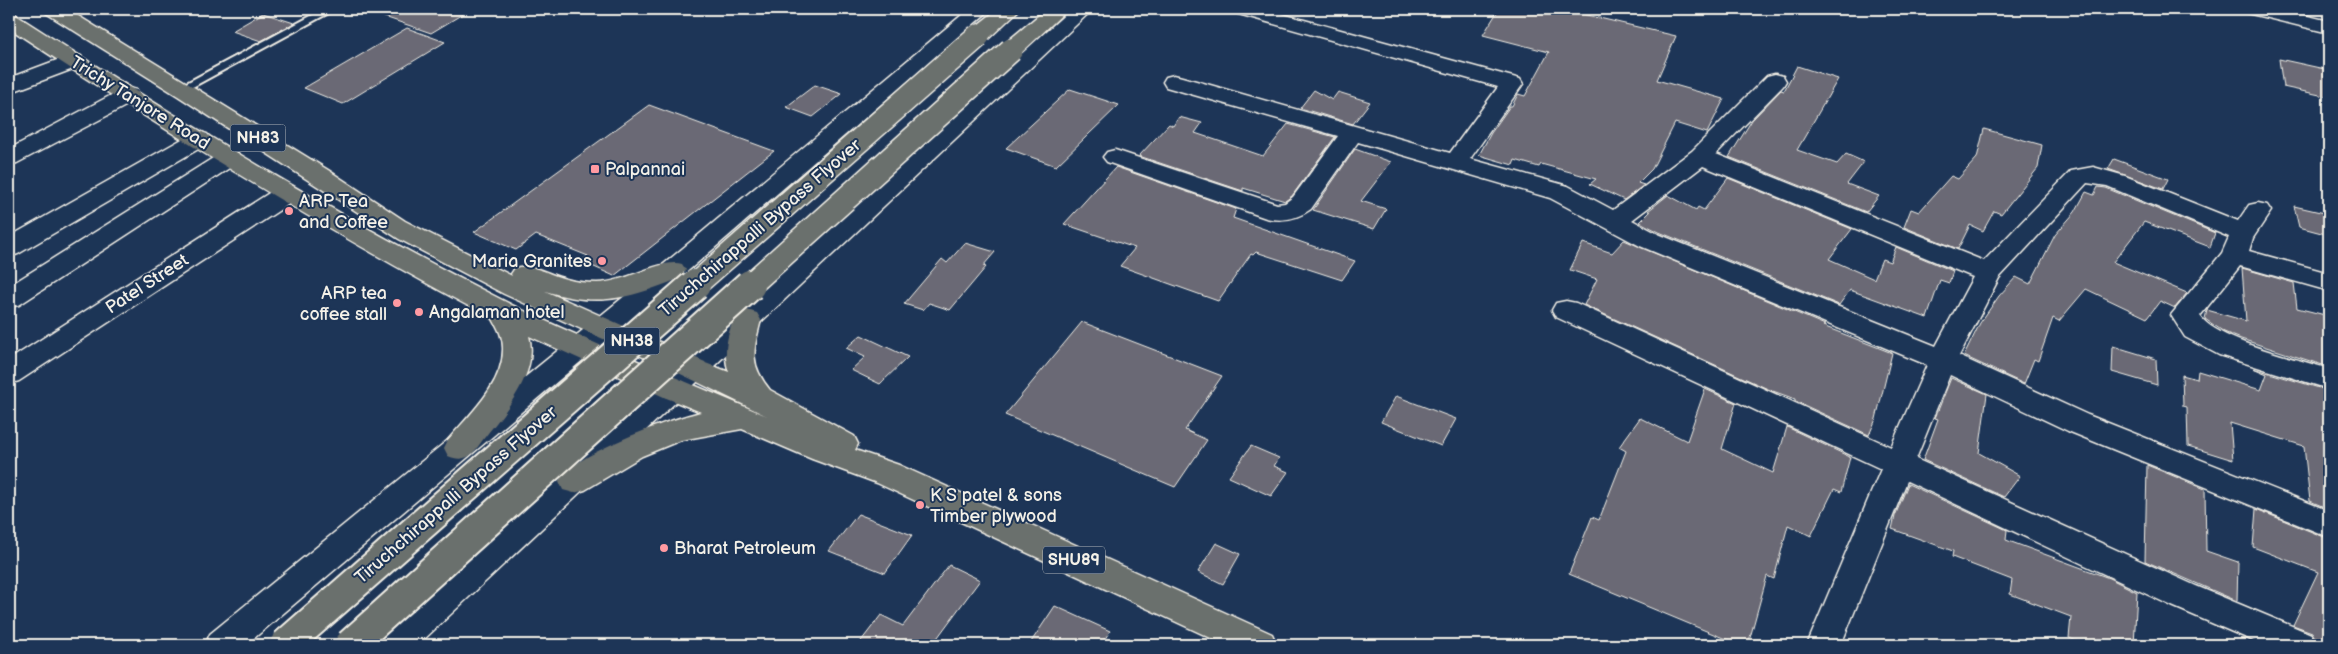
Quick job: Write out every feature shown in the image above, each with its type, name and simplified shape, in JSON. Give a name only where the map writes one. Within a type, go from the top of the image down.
[{"type":"main road","name":"Trichy Tanjore Road","points":[[53,9],[140,60],[406,232],[592,337],[685,379]]},
{"type":"main road","name":"Tiruchchirappalli Bypass Flyover","points":[[285,645],[1010,9]]},
{"type":"main road","name":"Tiruchchirappalli Bypass Flyover","points":[[350,645],[1058,9]]},
{"type":"main road","name":"Trichy Tanjore Road","points":[[9,19],[286,194],[409,264],[504,313],[592,337]]},
{"type":"main road","name":"NH83","points":[[464,264],[500,264],[570,290],[599,293],[643,283],[672,270]]},
{"type":"main road","points":[[459,448],[508,383],[518,352],[515,335],[504,313]]},
{"type":"main road","points":[[574,481],[636,445],[666,433],[752,408],[740,362],[741,346],[747,320]]},
{"type":"main road","name":"SHU89","points":[[685,379],[752,408],[823,452],[888,474],[1260,645]]},
{"type":"street","name":"NH83","points":[[672,270],[981,9]]},
{"type":"street","points":[[395,645],[685,379],[1083,9]]},
{"type":"street","points":[[1242,9],[1512,84],[1456,162]]},
{"type":"street","points":[[2254,9],[2329,27]]},
{"type":"street","points":[[9,86],[73,61]]},
{"type":"street","points":[[1615,221],[1700,156],[1775,81]]},
{"type":"street","points":[[1174,82],[1559,192],[1649,240],[1942,360],[2078,423],[2329,524]]},
{"type":"street","points":[[9,158],[129,95]]},
{"type":"street","points":[[1115,157],[1275,212],[1291,210],[1302,203],[1352,134]]},
{"type":"street","points":[[9,248],[199,139]]},
{"type":"street","points":[[1700,156],[1988,273]]},
{"type":"street","points":[[9,298],[229,158]]},
{"type":"street","points":[[1824,645],[1942,360],[1988,273],[2080,176],[2093,175],[2116,181],[2245,234],[2329,282]]},
{"type":"street","name":"Patel Street","points":[[9,374],[286,194]]},
{"type":"street","points":[[2245,234],[2185,314],[2195,330],[2229,348],[2329,379]]},
{"type":"street","points":[[222,645],[672,270]]},
{"type":"street","points":[[1566,310],[2184,596],[2299,645]]},
{"type":"lane","points":[[183,88],[332,9]]},
{"type":"building","points":[[370,9],[471,9],[431,33],[370,12]]},
{"type":"building","points":[[1499,9],[1545,9],[1557,12],[1561,9],[1676,36],[1657,80],[1724,99],[1707,133],[1675,123],[1652,169],[1638,183],[1644,185],[1624,200],[1590,184],[1596,179],[1541,164],[1539,167],[1515,160],[1513,165],[1479,155],[1491,133],[1510,106],[1512,106],[1518,94],[1525,96],[1549,52],[1483,35]]},
{"type":"building","points":[[263,13],[294,23],[261,41],[232,31]]},
{"type":"building","points":[[407,28],[445,42],[343,104],[304,88]]},
{"type":"building","points":[[2279,59],[2329,70],[2329,97],[2283,87]]},
{"type":"building","points":[[1797,66],[1838,79],[1797,150],[1837,164],[1846,154],[1864,162],[1847,184],[1879,196],[1866,212],[1729,157],[1752,120],[1781,90],[1784,91]]},
{"type":"building","points":[[815,85],[842,94],[813,117],[786,107]]},
{"type":"building","points":[[1070,89],[1119,105],[1056,166],[1006,148]]},
{"type":"building","points":[[1314,90],[1332,100],[1338,92],[1370,102],[1353,124],[1300,108]]},
{"type":"building","points":[[649,105],[774,151],[614,276],[581,261],[588,256],[536,235],[516,250],[474,232]]},
{"type":"building","points":[[1179,117],[1202,123],[1195,133],[1263,156],[1288,124],[1335,137],[1292,196],[1285,201],[1243,188],[1243,191],[1139,156],[1169,124],[1173,126]]},
{"type":"building","points":[[1984,129],[2042,145],[2038,168],[2001,214],[1994,211],[1983,231],[1970,225],[1958,249],[1904,227],[1911,209],[1919,212],[1951,176],[1958,179],[1977,158]]},
{"type":"building","points":[[1355,149],[1391,162],[1361,201],[1386,209],[1374,229],[1313,210]]},
{"type":"building","points":[[2114,159],[2168,179],[2163,189],[2108,169]]},
{"type":"building","points":[[1116,167],[1236,209],[1233,218],[1355,261],[1342,280],[1256,252],[1253,255],[1251,254],[1218,301],[1120,266],[1135,248],[1064,224]]},
{"type":"building","points":[[1728,178],[1852,229],[1829,259],[1874,279],[1882,259],[1890,262],[1896,247],[1953,271],[1949,283],[1940,280],[1927,318],[1850,290],[1839,305],[1659,232],[1640,222],[1650,212],[1648,211],[1668,195],[1696,210],[1698,207],[1704,210]]},
{"type":"building","points":[[2098,187],[2106,188],[2215,233],[2210,247],[2144,222],[2113,262],[2187,293],[2175,308],[2160,301],[2147,318],[2086,289],[2059,321],[2053,318],[2038,361],[2034,359],[2024,384],[1964,356],[1980,323],[1999,296],[2016,277],[2030,284],[2055,235],[2075,212],[2086,192],[2094,195]]},
{"type":"building","points":[[2294,206],[2329,214],[2329,235],[2299,227]]},
{"type":"building","points":[[1624,240],[1825,325],[1823,326],[1892,353],[1876,419],[1869,435],[1795,401],[1795,399],[1770,390],[1584,305],[1597,279],[1570,270],[1583,243],[1612,253]]},
{"type":"building","points":[[965,243],[995,252],[983,266],[986,267],[950,310],[929,303],[923,310],[904,304],[942,259],[947,263]]},
{"type":"building","points":[[2242,268],[2294,283],[2297,308],[2329,316],[2329,367],[2241,339],[2224,332],[2205,319],[2207,310],[2246,321]]},
{"type":"building","points":[[1082,322],[1222,376],[1185,430],[1207,440],[1175,487],[1005,415]]},
{"type":"building","points":[[861,335],[908,357],[880,384],[851,370],[865,357],[846,348]]},
{"type":"building","points":[[2113,346],[2156,359],[2157,385],[2112,372]]},
{"type":"building","points":[[2253,368],[2329,391],[2329,509],[2310,501],[2304,446],[2230,423],[2233,460],[2188,446],[2187,407],[2183,406],[2182,375],[2197,379],[2198,371],[2261,390],[2267,374]]},
{"type":"building","points":[[1951,378],[1987,394],[1979,453],[2020,476],[2004,497],[1923,460],[1938,419],[1935,418]]},
{"type":"building","points":[[1705,389],[1736,403],[1722,449],[1773,473],[1787,427],[1850,457],[1841,492],[1834,489],[1811,536],[1788,525],[1774,579],[1767,576],[1748,645],[1740,645],[1569,574],[1592,517],[1599,520],[1626,451],[1619,447],[1640,418],[1687,441]]},
{"type":"building","points":[[1396,396],[1456,419],[1441,446],[1381,422]]},
{"type":"building","points":[[1251,446],[1279,458],[1274,466],[1288,472],[1271,496],[1229,477]]},
{"type":"building","points":[[2147,465],[2205,489],[2206,551],[2238,562],[2237,601],[2145,561]]},
{"type":"building","points":[[1908,484],[2007,530],[2006,540],[2109,578],[2137,592],[2134,645],[2087,645],[2069,638],[2071,617],[2010,594],[2012,580],[1952,557],[1953,551],[1892,529],[1895,516]]},
{"type":"building","points":[[2256,509],[2329,539],[2329,644],[2314,636],[2312,632],[2293,625],[2318,572],[2253,547]]},
{"type":"building","points":[[858,514],[912,535],[885,573],[829,551]]},
{"type":"building","points":[[1216,543],[1240,554],[1223,584],[1198,572]]},
{"type":"building","points":[[949,565],[980,580],[935,641],[944,645],[858,645],[881,615],[903,626]]},
{"type":"building","points":[[1055,606],[1110,631],[1101,645],[1029,645]]},
{"type":"place","name":"Palpannai","points":[[595,169]]},
{"type":"place","name":"ARP Tea and Coffee","points":[[289,211]]},
{"type":"place","name":"Maria Granites","points":[[602,261]]},
{"type":"place","name":"ARP tea coffee stall","points":[[397,303]]},
{"type":"place","name":"Angalaman hotel","points":[[419,312]]},
{"type":"place","name":"K S patel & sons Timber plywood","points":[[920,505]]},
{"type":"place","name":"Bharat Petroleum","points":[[664,548]]}]
